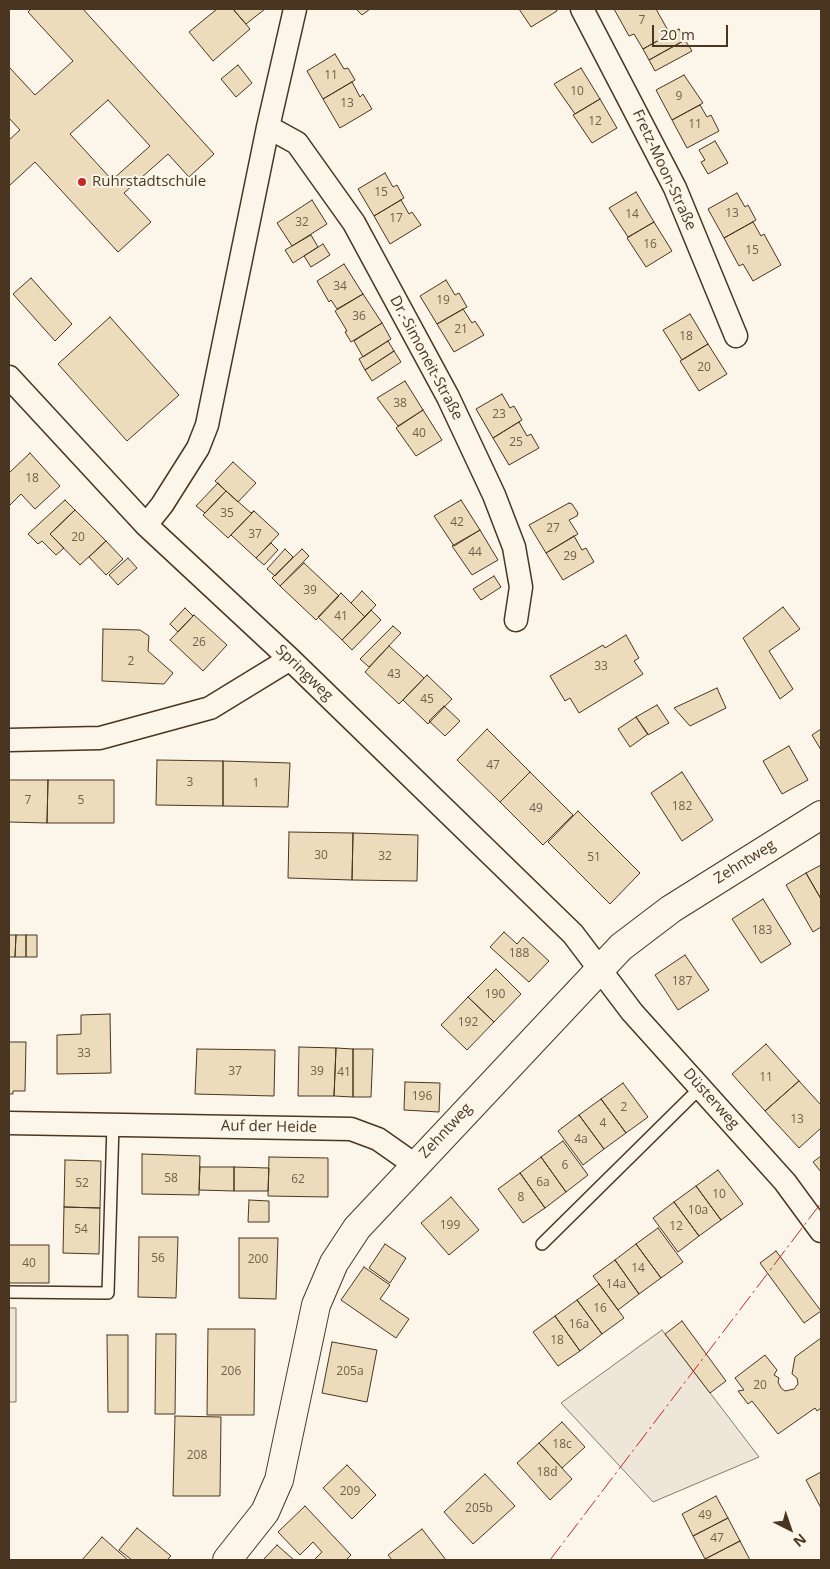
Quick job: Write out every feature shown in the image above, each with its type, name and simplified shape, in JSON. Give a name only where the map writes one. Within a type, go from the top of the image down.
[{"type":"street","points":[[146,525],[162,505],[198,448],[207,425],[268,127],[295,9]]},
{"type":"street","name":"Fretz-Moon-Straße","points":[[582,9],[675,188],[736,336]]},
{"type":"street","name":"Dr.-Simoneit-Straße","points":[[268,127],[297,143],[354,223],[448,397],[494,495],[514,547],[521,587],[516,620]]},
{"type":"street","name":"Springweg","points":[[9,377],[146,525],[290,660],[573,934],[600,968]]},
{"type":"street","points":[[9,740],[100,738],[210,708],[290,660]]},
{"type":"street","name":"Zehntweg","points":[[227,1560],[265,1512],[279,1480],[316,1305],[334,1263],[357,1228],[600,968],[640,931],[671,909],[821,815]]},
{"type":"street","name":"Düsterweg","points":[[600,968],[632,1012],[785,1182],[821,1231]]},
{"type":"street","name":"Auf der Heide","points":[[9,1123],[350,1129],[378,1138],[415,1165]]},
{"type":"lane","points":[[542,1244],[701,1088]]},
{"type":"lane","points":[[9,1292],[108,1293],[113,1124]]},
{"type":"shaded area","points":[[9,1308],[16,1308],[16,1402],[9,1402]]},
{"type":"shaded area","points":[[662,1330],[759,1457],[653,1502],[561,1403]]},
{"type":"building","points":[[31,9],[83,9],[214,154],[189,177],[168,154],[124,193],[151,222],[118,252],[35,162],[9,186],[9,140],[20,130],[9,118],[9,67],[35,95],[73,61],[28,12]],"holes":[[[108,100],[150,146],[112,180],[70,134]]]},
{"type":"building","points":[[217,9],[233,9],[250,29],[213,61],[189,32]]},
{"type":"building","points":[[233,9],[265,9],[246,24]]},
{"type":"building","points":[[356,9],[370,9],[362,15]]},
{"type":"building","points":[[519,9],[556,9],[557,11],[531,27]]},
{"type":"building","points":[[614,9],[656,9],[670,34],[643,49],[634,34],[629,36]]},
{"type":"building","points":[[679,29],[685,40],[649,60],[643,49]]},
{"type":"building","points":[[685,40],[692,51],[655,71],[649,60]]},
{"type":"building","points":[[335,54],[344,69],[348,68],[355,80],[323,99],[307,71]]},
{"type":"building","points":[[238,65],[252,83],[236,97],[221,79]]},
{"type":"building","points":[[581,68],[600,99],[575,114],[554,84]]},
{"type":"building","points":[[684,75],[703,103],[672,120],[656,90]]},
{"type":"building","points":[[352,82],[360,97],[363,94],[372,109],[340,128],[323,99]]},
{"type":"building","points":[[600,99],[617,128],[592,143],[573,115]]},
{"type":"building","points":[[700,105],[707,117],[711,115],[719,131],[687,148],[672,120]]},
{"type":"building","points":[[715,141],[728,163],[708,174],[701,162],[705,160],[699,150]]},
{"type":"building","points":[[385,173],[393,187],[397,185],[404,198],[374,216],[358,189]]},
{"type":"building","points":[[636,192],[654,222],[628,237],[609,208]]},
{"type":"building","points":[[737,193],[745,207],[748,205],[756,220],[724,238],[708,209]]},
{"type":"building","points":[[312,200],[327,224],[292,246],[277,223]]},
{"type":"building","points":[[401,200],[409,214],[412,212],[421,225],[390,244],[374,216]]},
{"type":"building","points":[[654,222],[672,251],[646,267],[627,238]]},
{"type":"building","points":[[753,222],[761,236],[764,234],[781,265],[753,281],[743,264],[739,266],[724,238]]},
{"type":"building","points":[[311,235],[318,247],[293,263],[285,250]]},
{"type":"building","points":[[323,244],[330,255],[311,267],[304,256]]},
{"type":"building","points":[[344,264],[363,294],[337,309],[331,300],[329,302],[317,281]]},
{"type":"building","points":[[31,278],[72,324],[55,341],[13,294]]},
{"type":"building","points":[[446,280],[455,295],[459,293],[467,307],[437,324],[420,296]]},
{"type":"building","points":[[363,294],[382,323],[351,342],[335,311]]},
{"type":"building","points":[[463,309],[472,323],[475,321],[484,335],[454,352],[437,324]]},
{"type":"building","points":[[690,314],[708,344],[682,360],[663,330]]},
{"type":"building","points":[[110,317],[179,395],[127,441],[58,364]]},
{"type":"building","points":[[382,323],[391,339],[363,357],[354,341]]},
{"type":"building","points":[[388,341],[394,351],[365,370],[359,359]]},
{"type":"building","points":[[708,344],[727,374],[699,391],[680,361]]},
{"type":"building","points":[[394,351],[401,362],[372,381],[365,370]]},
{"type":"building","points":[[405,381],[423,410],[398,426],[377,398]]},
{"type":"building","points":[[502,394],[510,408],[514,406],[522,420],[493,438],[476,409]]},
{"type":"building","points":[[423,410],[442,440],[416,456],[396,428]]},
{"type":"building","points":[[519,422],[527,436],[531,434],[539,448],[509,465],[493,438]]},
{"type":"building","points":[[30,453],[60,486],[35,509],[21,494],[9,506],[9,473]]},
{"type":"building","points":[[233,462],[256,483],[238,502],[215,481]]},
{"type":"building","points":[[218,483],[226,491],[205,513],[196,506]]},
{"type":"building","points":[[226,491],[251,513],[254,511],[228,538],[203,515]]},
{"type":"building","points":[[65,500],[75,510],[50,534],[64,548],[56,555],[42,541],[38,544],[28,534]]},
{"type":"building","points":[[461,500],[480,530],[454,546],[434,516]]},
{"type":"building","points":[[569,503],[572,504],[578,513],[577,516],[569,520],[578,534],[546,553],[529,525]]},
{"type":"building","points":[[75,510],[106,541],[80,565],[50,534]]},
{"type":"building","points":[[254,511],[279,534],[256,558],[231,535],[228,538]]},
{"type":"building","points":[[480,530],[498,560],[472,575],[452,546]]},
{"type":"building","points":[[574,536],[582,550],[586,548],[594,562],[563,580],[546,553]]},
{"type":"building","points":[[106,541],[123,559],[106,575],[89,557]]},
{"type":"building","points":[[271,543],[278,550],[264,565],[256,558]]},
{"type":"building","points":[[285,549],[293,557],[275,576],[267,569]]},
{"type":"building","points":[[302,549],[309,556],[280,586],[272,578]]},
{"type":"building","points":[[128,558],[137,568],[118,585],[109,575]]},
{"type":"building","points":[[304,563],[339,596],[316,620],[280,586]]},
{"type":"building","points":[[494,576],[501,587],[481,600],[473,589]]},
{"type":"building","points":[[362,591],[376,605],[365,617],[351,603]]},
{"type":"building","points":[[341,593],[365,617],[342,640],[318,617]]},
{"type":"building","points":[[783,607],[800,629],[769,651],[793,689],[780,699],[743,638]]},
{"type":"building","points":[[185,608],[193,616],[178,632],[170,624]]},
{"type":"building","points":[[371,610],[381,620],[352,650],[342,640]]},
{"type":"building","points":[[194,615],[227,645],[203,671],[170,640]]},
{"type":"building","points":[[393,626],[401,633],[369,667],[360,659]]},
{"type":"building","points":[[103,629],[140,630],[149,636],[148,651],[173,673],[164,684],[102,681]]},
{"type":"building","points":[[626,635],[639,658],[634,661],[643,674],[579,713],[570,698],[565,701],[550,676],[603,645],[605,648]]},
{"type":"building","points":[[389,646],[424,678],[399,704],[365,672]]},
{"type":"building","points":[[427,675],[452,699],[428,724],[403,700]]},
{"type":"building","points":[[717,688],[726,708],[690,726],[674,708]]},
{"type":"building","points":[[657,705],[669,723],[648,735],[636,717]]},
{"type":"building","points":[[444,706],[460,721],[445,736],[429,721]]},
{"type":"building","points":[[636,717],[648,734],[630,747],[618,729]]},
{"type":"building","points":[[487,729],[530,772],[500,802],[457,760]]},
{"type":"building","points":[[821,729],[821,750],[812,735]]},
{"type":"building","points":[[789,746],[808,780],[782,794],[763,761]]},
{"type":"building","points":[[157,760],[223,761],[223,806],[156,805]]},
{"type":"building","points":[[223,761],[290,763],[288,807],[223,806]]},
{"type":"building","points":[[530,772],[573,815],[543,845],[500,802]]},
{"type":"building","points":[[682,772],[713,820],[682,841],[651,793]]},
{"type":"building","points":[[9,780],[48,780],[47,823],[9,822]]},
{"type":"building","points":[[48,780],[114,780],[114,823],[47,823]]},
{"type":"building","points":[[578,811],[640,873],[610,904],[548,842]]},
{"type":"building","points":[[289,832],[353,833],[352,880],[288,878]]},
{"type":"building","points":[[353,833],[418,835],[417,881],[352,880]]},
{"type":"building","points":[[821,865],[821,899],[806,873]]},
{"type":"building","points":[[806,873],[821,899],[821,927],[813,932],[786,885]]},
{"type":"building","points":[[763,899],[791,944],[761,963],[732,919]]},
{"type":"building","points":[[504,932],[517,944],[523,937],[549,961],[529,982],[490,947]]},
{"type":"building","points":[[9,935],[16,935],[15,957],[9,957]]},
{"type":"building","points":[[16,935],[26,935],[26,957],[15,957]]},
{"type":"building","points":[[26,935],[37,935],[37,957],[26,957]]},
{"type":"building","points":[[685,955],[709,990],[678,1010],[655,975]]},
{"type":"building","points":[[496,969],[521,994],[494,1022],[468,997]]},
{"type":"building","points":[[468,997],[494,1022],[467,1050],[441,1025]]},
{"type":"building","points":[[110,1014],[111,1073],[57,1074],[57,1035],[81,1034],[81,1015]]},
{"type":"building","points":[[9,1042],[26,1042],[25,1091],[13,1091],[13,1094],[9,1094]]},
{"type":"building","points":[[766,1044],[799,1081],[765,1111],[732,1074]]},
{"type":"building","points":[[299,1047],[336,1048],[334,1096],[298,1096]]},
{"type":"building","points":[[336,1048],[353,1049],[353,1097],[334,1096]]},
{"type":"building","points":[[197,1049],[275,1050],[274,1096],[195,1094]]},
{"type":"building","points":[[353,1049],[373,1049],[371,1097],[353,1097]]},
{"type":"building","points":[[799,1081],[821,1105],[821,1128],[799,1148],[765,1111]]},
{"type":"building","points":[[405,1082],[440,1083],[439,1112],[404,1110]]},
{"type":"building","points":[[623,1083],[648,1117],[626,1133],[601,1099]]},
{"type":"building","points":[[601,1099],[626,1133],[604,1149],[579,1115]]},
{"type":"building","points":[[579,1115],[604,1149],[583,1165],[558,1131]]},
{"type":"building","points":[[563,1141],[588,1175],[566,1192],[541,1157]]},
{"type":"building","points":[[142,1154],[200,1156],[199,1195],[142,1194]]},
{"type":"building","points":[[821,1156],[821,1172],[813,1162]]},
{"type":"building","points":[[269,1157],[328,1158],[328,1197],[268,1196]]},
{"type":"building","points":[[541,1157],[566,1192],[545,1208],[520,1173]]},
{"type":"building","points":[[65,1160],[101,1161],[100,1208],[64,1207]]},
{"type":"building","points":[[200,1167],[234,1167],[234,1191],[199,1190]]},
{"type":"building","points":[[234,1167],[269,1168],[268,1191],[234,1191]]},
{"type":"building","points":[[718,1170],[743,1204],[721,1220],[696,1186]]},
{"type":"building","points":[[520,1173],[545,1208],[523,1223],[498,1189]]},
{"type":"building","points":[[696,1186],[721,1220],[699,1236],[674,1202]]},
{"type":"building","points":[[451,1197],[479,1230],[449,1255],[421,1223]]},
{"type":"building","points":[[249,1200],[269,1201],[269,1222],[248,1222]]},
{"type":"building","points":[[674,1202],[699,1236],[678,1252],[653,1218]]},
{"type":"building","points":[[64,1207],[100,1208],[99,1254],[63,1253]]},
{"type":"building","points":[[658,1228],[683,1262],[661,1278],[636,1244]]},
{"type":"building","points":[[139,1237],[178,1237],[176,1298],[138,1297]]},
{"type":"building","points":[[239,1238],[278,1238],[276,1299],[239,1298]]},
{"type":"building","points":[[385,1244],[406,1258],[390,1283],[369,1268]]},
{"type":"building","points":[[636,1244],[661,1278],[639,1294],[615,1260]]},
{"type":"building","points":[[9,1245],[49,1245],[49,1283],[9,1283]]},
{"type":"building","points":[[776,1251],[821,1311],[804,1323],[760,1263]]},
{"type":"building","points":[[615,1260],[639,1294],[618,1310],[593,1276]]},
{"type":"building","points":[[364,1267],[390,1285],[380,1299],[409,1319],[396,1338],[341,1300]]},
{"type":"building","points":[[599,1284],[624,1318],[602,1334],[577,1300]]},
{"type":"building","points":[[577,1300],[602,1334],[580,1351],[555,1316]]},
{"type":"building","points":[[555,1316],[580,1351],[558,1366],[533,1332]]},
{"type":"building","points":[[682,1321],[726,1381],[710,1393],[665,1334]]},
{"type":"building","points":[[208,1329],[255,1329],[254,1415],[207,1415]]},
{"type":"building","points":[[156,1334],[176,1334],[175,1414],[155,1414]]},
{"type":"building","points":[[107,1335],[128,1335],[128,1412],[108,1412]]},
{"type":"building","points":[[821,1338],[821,1408],[817,1411],[815,1408],[778,1434],[752,1401],[748,1404],[738,1391],[744,1390],[735,1378],[765,1355],[777,1370],[774,1375],[779,1378],[778,1382],[781,1388],[785,1391],[794,1389],[798,1384],[797,1378],[792,1374],[795,1357]]},
{"type":"building","points":[[332,1342],[377,1350],[367,1402],[322,1393]]},
{"type":"building","points":[[175,1416],[221,1417],[220,1496],[173,1496]]},
{"type":"building","points":[[562,1422],[585,1447],[562,1468],[539,1443]]},
{"type":"building","points":[[539,1443],[572,1479],[550,1500],[517,1463]]},
{"type":"building","points":[[347,1465],[376,1495],[352,1519],[323,1488]]},
{"type":"building","points":[[821,1472],[821,1508],[806,1480]]},
{"type":"building","points":[[485,1474],[515,1506],[473,1544],[444,1512]]},
{"type":"building","points":[[716,1496],[728,1518],[693,1536],[682,1514]]},
{"type":"building","points":[[305,1506],[351,1555],[346,1560],[314,1560],[322,1552],[313,1542],[300,1555],[278,1532]]},
{"type":"building","points":[[728,1518],[740,1541],[705,1559],[693,1536]]},
{"type":"building","points":[[137,1528],[171,1556],[167,1560],[132,1560],[119,1550]]},
{"type":"building","points":[[422,1529],[446,1560],[392,1560],[388,1555]]},
{"type":"building","points":[[102,1537],[128,1560],[82,1560]]},
{"type":"building","points":[[740,1541],[750,1560],[705,1559]]},
{"type":"building","points":[[277,1545],[294,1560],[263,1560]]},
{"type":"power","points":[[550,1560],[821,1203]]},
{"type":"place","name":"Ruhrstadtschule","points":[[82,182]]}]
